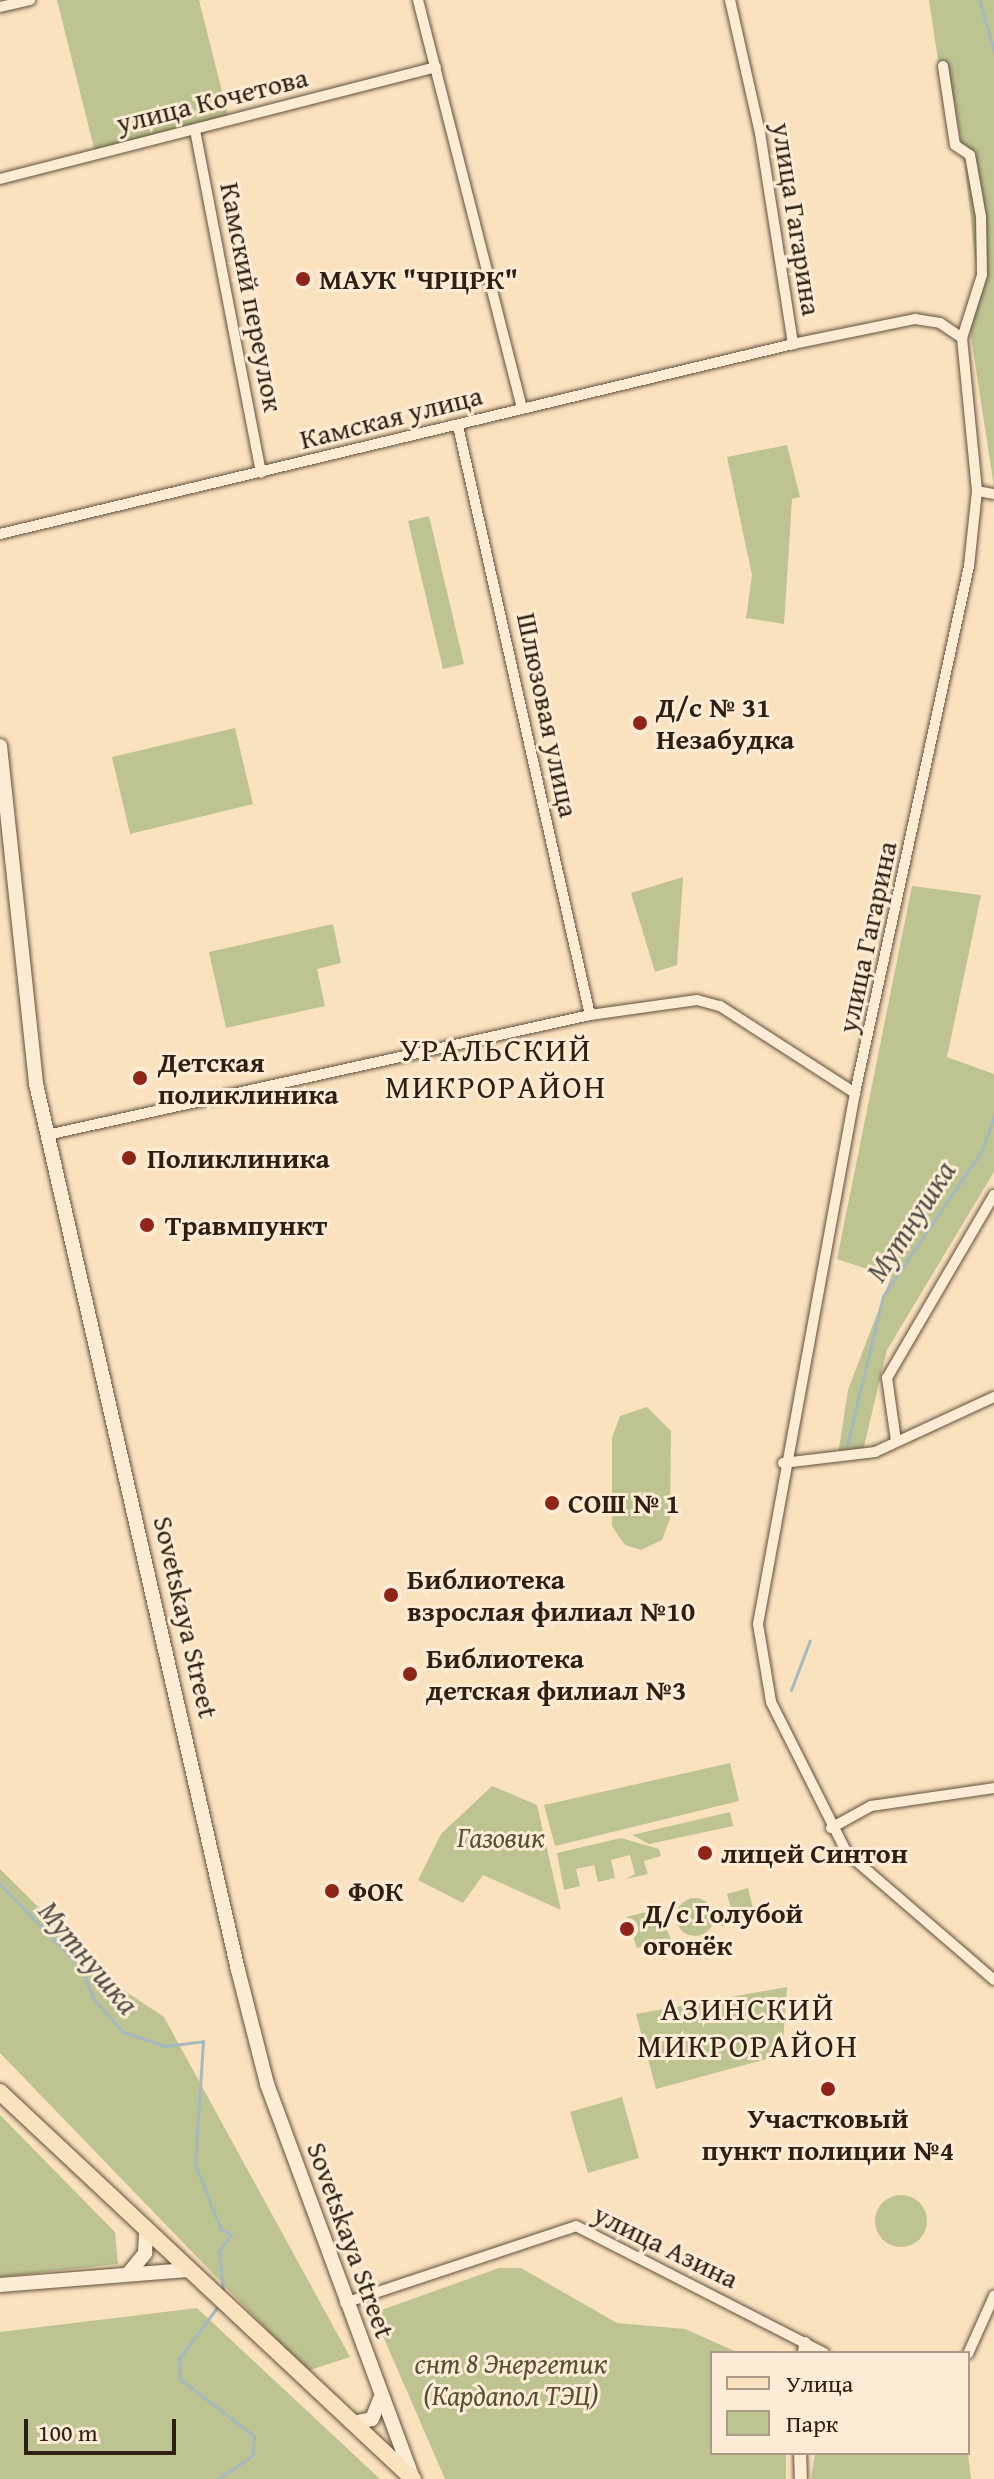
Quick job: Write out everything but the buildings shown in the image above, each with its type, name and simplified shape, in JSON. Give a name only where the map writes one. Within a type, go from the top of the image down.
[{"type":"main road","name":"Sovetskaya Street","points":[[0,746],[47,1135],[265,2074],[345,2303],[412,2478]]},
{"type":"main road","points":[[0,2092],[202,2285],[412,2478]]},
{"type":"main road","points":[[129,2273],[145,2253],[146,2231]]},
{"type":"main road","points":[[0,2285],[187,2270]]},
{"type":"main road","points":[[353,2423],[372,2419],[381,2397]]},
{"type":"street","points":[[0,7],[30,0]]},
{"type":"street","points":[[418,0],[522,409]]},
{"type":"street","name":"улица Гагарина","points":[[730,0],[793,344],[915,319],[962,338],[977,491],[969,566],[855,1093],[783,1463],[758,1624],[771,1702],[831,1828],[847,1853],[994,1980]]},
{"type":"street","points":[[943,66],[955,145],[970,155],[981,217],[982,275],[962,338]]},
{"type":"street","name":"улица Кочетова","points":[[0,179],[436,67]]},
{"type":"street","name":"Камский переулок","points":[[195,130],[261,473]]},
{"type":"street","name":"Камская улица","points":[[0,534],[793,344]]},
{"type":"street","name":"Шлюзовая улица","points":[[458,426],[590,1015]]},
{"type":"street","points":[[977,491],[994,494]]},
{"type":"street","points":[[47,1135],[590,1015],[697,1000],[720,1006],[855,1093]]},
{"type":"street","points":[[896,1441],[887,1378],[994,1195]]},
{"type":"street","points":[[783,1463],[875,1452],[994,1397]]},
{"type":"street","points":[[831,1828],[871,1806],[994,1788]]},
{"type":"street","name":"улица Азина","points":[[345,2303],[576,2226],[805,2348]]},
{"type":"street","points":[[969,2351],[994,2296]]},
{"type":"street","points":[[800,2455],[801,2479]]},
{"type":"green space","points":[[57,0],[199,0],[229,119],[95,152]]},
{"type":"green space","points":[[929,0],[994,0],[994,487],[966,304],[978,285],[965,166],[953,93],[942,87]]},
{"type":"green space","points":[[787,445],[800,497],[792,499],[784,624],[746,618],[752,575],[727,457]]},
{"type":"green space","points":[[429,516],[464,664],[443,669],[408,521]]},
{"type":"green space","points":[[235,728],[253,804],[130,834],[112,757]]},
{"type":"green space","points":[[683,877],[677,965],[655,972],[631,893]]},
{"type":"green space","points":[[912,886],[981,895],[947,1057],[994,1074],[994,1172],[887,1350],[861,1459],[837,1461],[848,1390],[891,1277],[837,1259]]},
{"type":"green space","points":[[333,924],[341,963],[317,969],[325,1006],[226,1028],[209,952]]},
{"type":"green space","points":[[647,1407],[671,1431],[670,1519],[662,1540],[641,1550],[625,1545],[612,1526],[612,1438],[620,1416]]},
{"type":"green space","points":[[730,1763],[739,1801],[555,1846],[544,1805]]},
{"type":"green space","name":"Газовик","points":[[492,1786],[537,1805],[561,1910],[483,1875],[463,1903],[418,1880],[441,1834]]},
{"type":"green space","points":[[730,1812],[733,1826],[649,1844],[632,1835]]},
{"type":"green space","points":[[621,1838],[659,1849],[661,1856],[644,1861],[648,1874],[626,1879],[635,1874],[630,1855],[611,1860],[615,1878],[598,1882],[594,1865],[576,1869],[580,1886],[564,1890],[557,1853]]},
{"type":"green space","points":[[0,1869],[119,1987],[164,2017],[350,2357],[307,2371],[0,2053]]},
{"type":"green space","points":[[748,1888],[755,1916],[722,1927],[718,1912],[731,1908],[727,1894]]},
{"type":"green space","points":[[695,1898],[708,1904],[714,1917],[708,1930],[695,1936],[682,1930],[676,1917],[682,1904]]},
{"type":"green space","points":[[657,1909],[671,1939],[637,1948],[626,1917]]},
{"type":"green space","points":[[787,1987],[782,2055],[656,2089],[636,2014]]},
{"type":"green space","points":[[622,2097],[639,2158],[588,2173],[570,2112]]},
{"type":"green space","points":[[0,2115],[115,2232],[118,2264],[0,2277]]},
{"type":"green space","points":[[901,2195],[919,2203],[927,2221],[919,2239],[901,2247],[883,2239],[875,2221],[883,2203]]},
{"type":"green space","name":"снт 8 Энергетик (Кардапол ТЭЦ)","points":[[499,2268],[521,2268],[617,2323],[685,2329],[734,2351],[710,2351],[710,2455],[786,2455],[786,2479],[445,2479],[373,2313]]},
{"type":"green space","points":[[197,2308],[380,2479],[0,2479],[0,2332]]},
{"type":"green space","points":[[815,2455],[968,2455],[971,2479],[811,2479]]},
{"type":"waterway","name":"Мутнушка","points":[[979,0],[994,51]]},
{"type":"waterway","name":"Мутнушка","points":[[847,1445],[883,1296],[981,1152],[994,1116]]},
{"type":"waterway","name":"Мутнушка","points":[[791,1690],[810,1640]]},
{"type":"waterway","name":"Мутнушка","points":[[0,1884],[81,1968],[93,1998],[123,2032],[165,2046],[203,2041],[195,2164],[221,2230],[231,2234],[219,2252],[223,2291]]},
{"type":"waterway","points":[[218,2306],[179,2359],[180,2379],[254,2436],[253,2455],[218,2479]]},
{"type":"place","name":"МАУК \"ЧРЦРК\"","points":[[303,279]]},
{"type":"place","name":"Д/с № 31 Незабудка","points":[[640,723]]},
{"type":"place","name":"Детская поликлиника","points":[[140,1078]]},
{"type":"place","name":"Поликлиника","points":[[129,1158]]},
{"type":"place","name":"Травмпункт","points":[[147,1225]]},
{"type":"place","name":"СОШ № 1","points":[[552,1503]]},
{"type":"place","name":"Библиотека взрослая филиал №10","points":[[391,1595]]},
{"type":"place","name":"Библиотека детская филиал №3","points":[[410,1674]]},
{"type":"place","name":"лицей Синтон","points":[[705,1853]]},
{"type":"place","name":"ФОК","points":[[332,1891]]},
{"type":"place","name":"Д/с Голубой огонёк","points":[[627,1929]]},
{"type":"place","name":"Участковый пункт полиции №4","points":[[828,2089]]},
{"type":"district","name":"УРАЛЬСКИЙ МИКРОРАЙОН","points":[[496,1070]]},
{"type":"district","name":"АЗИНСКИЙ МИКРОРАЙОН","points":[[748,2028]]}]
